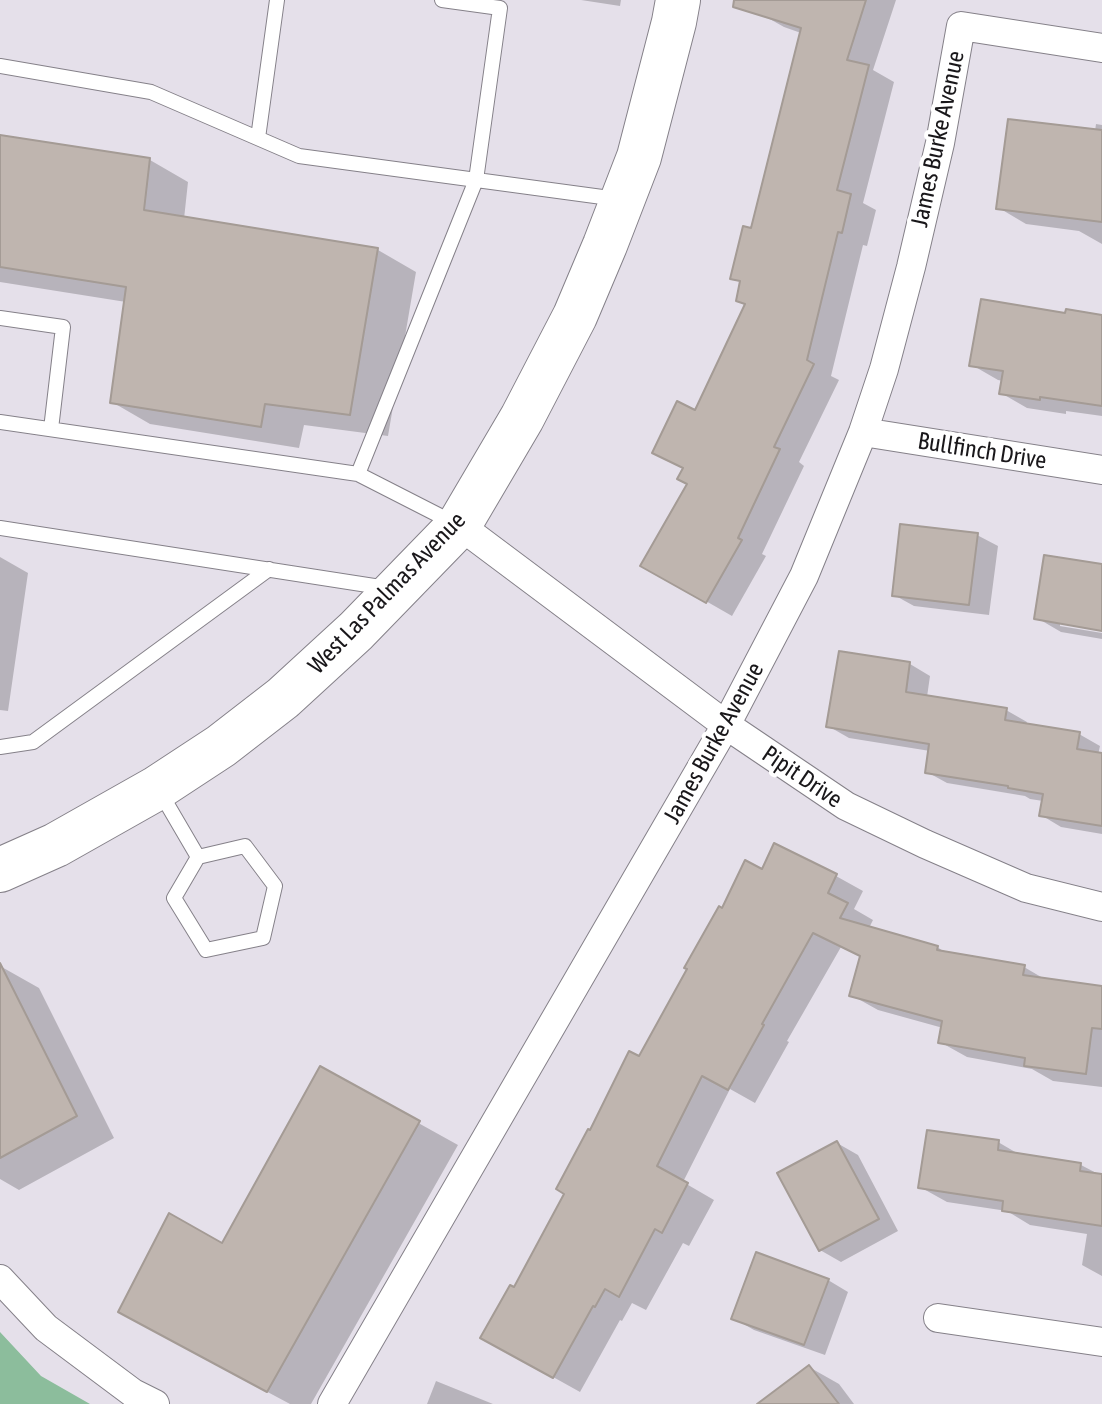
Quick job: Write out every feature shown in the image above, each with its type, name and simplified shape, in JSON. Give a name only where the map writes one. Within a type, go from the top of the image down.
[{"type":"main road","name":"West Las Palmas Avenue","points":[[0,870],[56,845],[157,788],[221,746],[283,698],[356,631],[459,525],[522,418],[575,316],[639,157],[678,0]]},
{"type":"street","name":"James Burke Avenue","points":[[332,1404],[726,725],[804,576],[863,432],[884,369],[940,143],[961,26],[1102,48]]},
{"type":"street","name":"Bullfinch Drive","points":[[863,432],[1102,470]]},
{"type":"street","name":"Pipit Drive","points":[[459,525],[726,725],[846,806],[1026,888],[1102,907]]},
{"type":"street","points":[[0,1279],[46,1328],[133,1393],[155,1404]]},
{"type":"street","points":[[938,1318],[1102,1342]]},
{"type":"lane","points":[[258,138],[277,0]]},
{"type":"lane","points":[[358,474],[476,180],[500,8],[442,0]]},
{"type":"lane","points":[[0,66],[151,92],[299,156],[623,199]]},
{"type":"lane","points":[[0,318],[63,327],[51,429]]},
{"type":"lane","points":[[0,422],[358,474],[459,525]]},
{"type":"lane","points":[[0,528],[397,589]]},
{"type":"lane","points":[[0,747],[33,742],[269,569]]},
{"type":"lane","points":[[157,788],[198,857]]},
{"type":"lane","points":[[245,846],[275,886],[263,938],[206,950],[174,898],[198,857],[245,846]]},
{"type":"green space","points":[[0,1332],[41,1376],[90,1404],[0,1404]]},
{"type":"building","points":[[734,0],[866,0],[847,60],[869,65],[837,190],[851,194],[842,233],[838,232],[807,360],[814,364],[774,447],[780,449],[738,538],[742,540],[706,603],[640,566],[687,484],[677,479],[683,468],[652,453],[677,401],[695,410],[745,304],[736,301],[740,281],[730,279],[743,226],[751,228],[801,28],[733,7]]},
{"type":"building","points":[[1008,119],[1102,130],[1102,222],[996,209]]},
{"type":"building","points":[[0,135],[150,158],[144,210],[378,248],[350,415],[265,404],[261,427],[110,403],[126,287],[0,267]]},
{"type":"building","points":[[981,299],[1065,313],[1066,309],[1102,315],[1102,406],[999,394],[1003,371],[969,366]]},
{"type":"building","points":[[900,524],[978,533],[969,605],[892,596]]},
{"type":"building","points":[[1044,555],[1102,564],[1102,631],[1034,619]]},
{"type":"building","points":[[839,651],[910,662],[906,692],[1007,708],[1005,720],[1080,732],[1077,749],[1102,753],[1102,826],[1039,816],[1043,794],[925,773],[929,744],[826,727]]},
{"type":"building","points":[[774,843],[837,874],[828,893],[848,903],[840,918],[938,946],[937,950],[1025,965],[1023,975],[1102,986],[1102,1029],[1092,1028],[1086,1074],[1024,1066],[1025,1058],[938,1043],[942,1021],[849,996],[860,956],[813,933],[728,1090],[702,1076],[657,1166],[688,1183],[662,1233],[655,1229],[619,1297],[605,1289],[553,1378],[480,1338],[510,1285],[514,1287],[564,1194],[556,1189],[590,1130],[629,1051],[639,1056],[687,969],[684,968],[719,906],[722,908],[745,860],[762,869]]},
{"type":"building","points":[[0,963],[77,1116],[0,1158]]},
{"type":"building","points":[[320,1066],[420,1121],[267,1392],[118,1312],[169,1213],[222,1243]]},
{"type":"building","points":[[927,1130],[999,1140],[998,1150],[1081,1163],[1080,1171],[1102,1174],[1102,1226],[1002,1211],[1003,1201],[918,1188]]},
{"type":"building","points":[[837,1141],[879,1219],[819,1251],[777,1173]]},
{"type":"building","points":[[756,1252],[829,1279],[804,1345],[731,1319]]},
{"type":"building","points":[[809,1365],[839,1404],[757,1404]]}]
